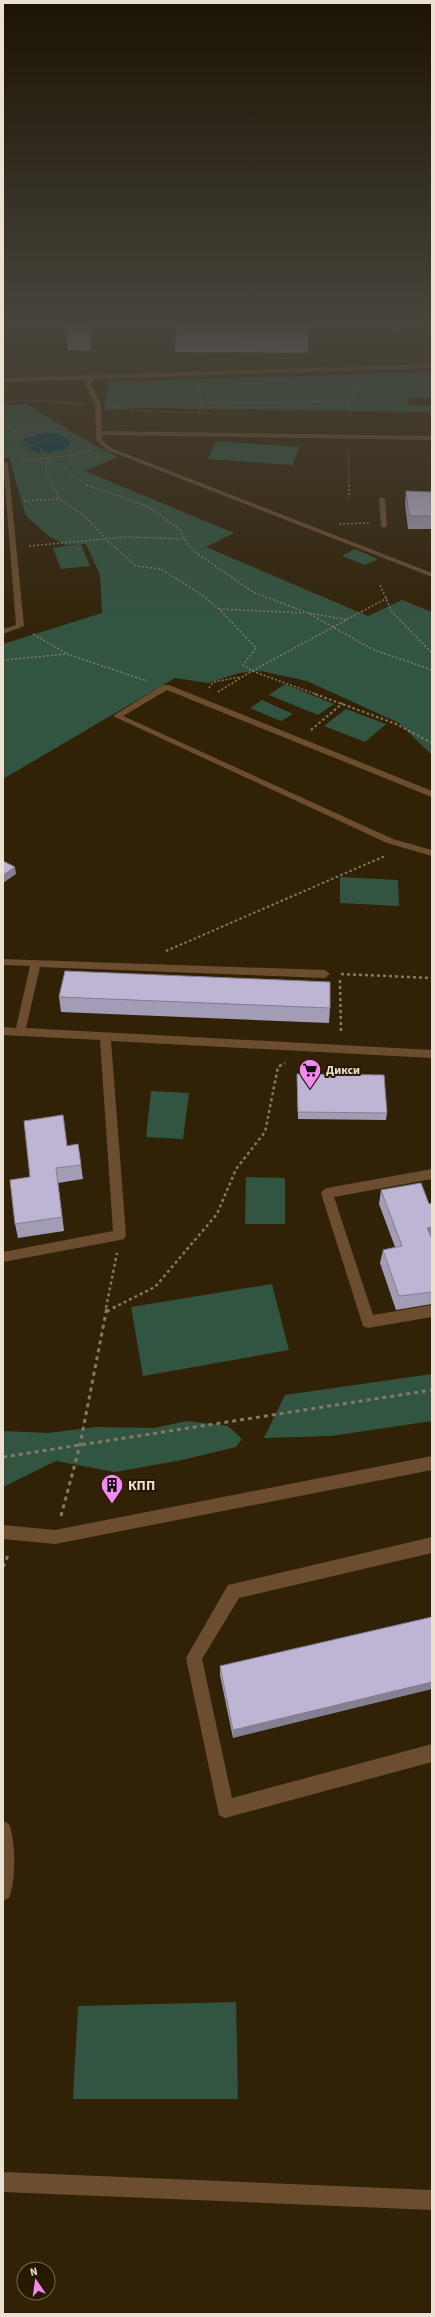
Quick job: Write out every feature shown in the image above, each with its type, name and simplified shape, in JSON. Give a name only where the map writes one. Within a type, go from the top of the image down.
[{"type":"street","points":[[432,438],[98,433],[99,440],[109,449],[432,576]]},
{"type":"street","points":[[3,632],[20,626],[4,463]]},
{"type":"street","points":[[382,499],[384,524]]},
{"type":"street","points":[[432,794],[166,687],[117,716],[390,841],[412,846],[432,853]]},
{"type":"street","points":[[3,962],[325,974]]},
{"type":"street","points":[[20,1032],[36,963]]},
{"type":"street","points":[[3,1031],[432,1054]]},
{"type":"street","points":[[3,1257],[120,1235],[105,1037]]},
{"type":"street","points":[[432,1174],[327,1193],[368,1322],[432,1311]]},
{"type":"street","points":[[3,1532],[55,1537],[432,1463]]},
{"type":"street","points":[[432,1545],[234,1591],[194,1658],[225,1809],[432,1753]]},
{"type":"street","points":[[3,1830],[5,1857],[3,1892]]},
{"type":"street","points":[[3,2182],[432,2200]]},
{"type":"path","points":[[13,430],[29,446],[37,444],[52,462],[47,463],[46,474],[60,499],[87,518],[106,539],[136,566],[160,569],[202,595],[219,609],[256,648],[243,665],[252,671],[343,703],[396,724],[432,743]]},
{"type":"path","points":[[348,437],[349,498]]},
{"type":"path","points":[[4,463],[74,455],[105,446]]},
{"type":"path","points":[[74,455],[64,468],[72,476],[88,486],[147,506],[178,529],[191,549],[210,564],[253,592],[308,613],[332,628],[374,650],[432,670]]},
{"type":"path","points":[[8,502],[60,499]]},
{"type":"path","points":[[334,526],[342,522],[384,524]]},
{"type":"path","points":[[12,548],[124,537],[163,536],[185,539]]},
{"type":"path","points":[[380,585],[388,598],[392,612],[432,653]]},
{"type":"path","points":[[203,702],[242,676],[388,598]]},
{"type":"path","points":[[219,609],[308,613],[348,620]]},
{"type":"path","points":[[20,626],[67,654],[166,687]]},
{"type":"path","points":[[3,660],[67,654]]},
{"type":"path","points":[[203,702],[212,682],[242,676]]},
{"type":"path","points":[[317,725],[343,703]]},
{"type":"path","points":[[130,967],[367,862],[412,846]]},
{"type":"path","points":[[340,974],[342,1050]]},
{"type":"path","points":[[344,975],[432,978]]},
{"type":"path","points":[[106,1312],[155,1287],[217,1214],[236,1169],[265,1132],[278,1067],[291,1060]]},
{"type":"path","points":[[55,1537],[80,1445],[120,1235]]},
{"type":"path","points":[[3,1457],[432,1390]]},
{"type":"green space","points":[[3,430],[69,430],[118,457],[85,471],[234,533],[206,547],[368,616],[402,600],[432,612],[432,755],[399,723],[307,681],[261,671],[239,673],[208,683],[175,678],[3,779],[3,644],[102,613],[100,575],[86,544],[81,544],[90,566],[61,569],[53,548],[79,544],[65,545],[49,536],[26,516],[9,458],[3,458]]},
{"type":"green space","points":[[216,441],[299,447],[293,465],[208,459]]},
{"type":"green space","points":[[355,549],[378,559],[365,565],[342,556]]},
{"type":"green space","points":[[285,684],[334,704],[318,715],[269,695]]},
{"type":"green space","points":[[262,700],[293,714],[281,721],[250,708]]},
{"type":"green space","points":[[346,709],[386,724],[365,742],[324,726]]},
{"type":"green space","points":[[340,877],[398,880],[399,906],[340,903]]},
{"type":"green space","points":[[151,1091],[189,1093],[183,1139],[146,1137]]},
{"type":"green space","points":[[246,1177],[285,1178],[285,1224],[245,1224]]},
{"type":"green space","points":[[272,1284],[289,1350],[143,1376],[131,1307]]},
{"type":"green space","points":[[432,1374],[432,1421],[331,1436],[264,1438],[285,1395]]},
{"type":"green space","points":[[187,1421],[228,1426],[242,1439],[236,1447],[182,1460],[115,1472],[56,1461],[3,1487],[3,1431],[48,1433],[96,1427],[154,1428]]},
{"type":"green space","points":[[236,2002],[238,2099],[73,2099],[78,2006]]},
{"type":"water","points":[[44,433],[56,433],[71,441],[66,449],[41,453],[31,450],[21,440]]},
{"type":"building","points":[[406,491],[432,492],[432,516],[409,516]]},
{"type":"building","points":[[3,861],[15,867],[3,875]]},
{"type":"building","points":[[65,971],[330,982],[330,1008],[59,997]]},
{"type":"building","points":[[297,1074],[384,1075],[387,1113],[298,1112]]},
{"type":"building","points":[[63,1115],[67,1146],[78,1144],[81,1165],[56,1168],[62,1217],[15,1224],[10,1180],[30,1177],[24,1121]]},
{"type":"building","points":[[421,1183],[429,1204],[432,1203],[432,1227],[427,1228],[432,1239],[432,1292],[399,1296],[383,1250],[402,1246],[381,1190]]},
{"type":"building","points":[[432,1617],[432,1682],[233,1730],[220,1666]]},
{"type":"place","name":"Дикси","points":[[310,1090]]},
{"type":"place","name":"КПП","points":[[112,1504]]}]
